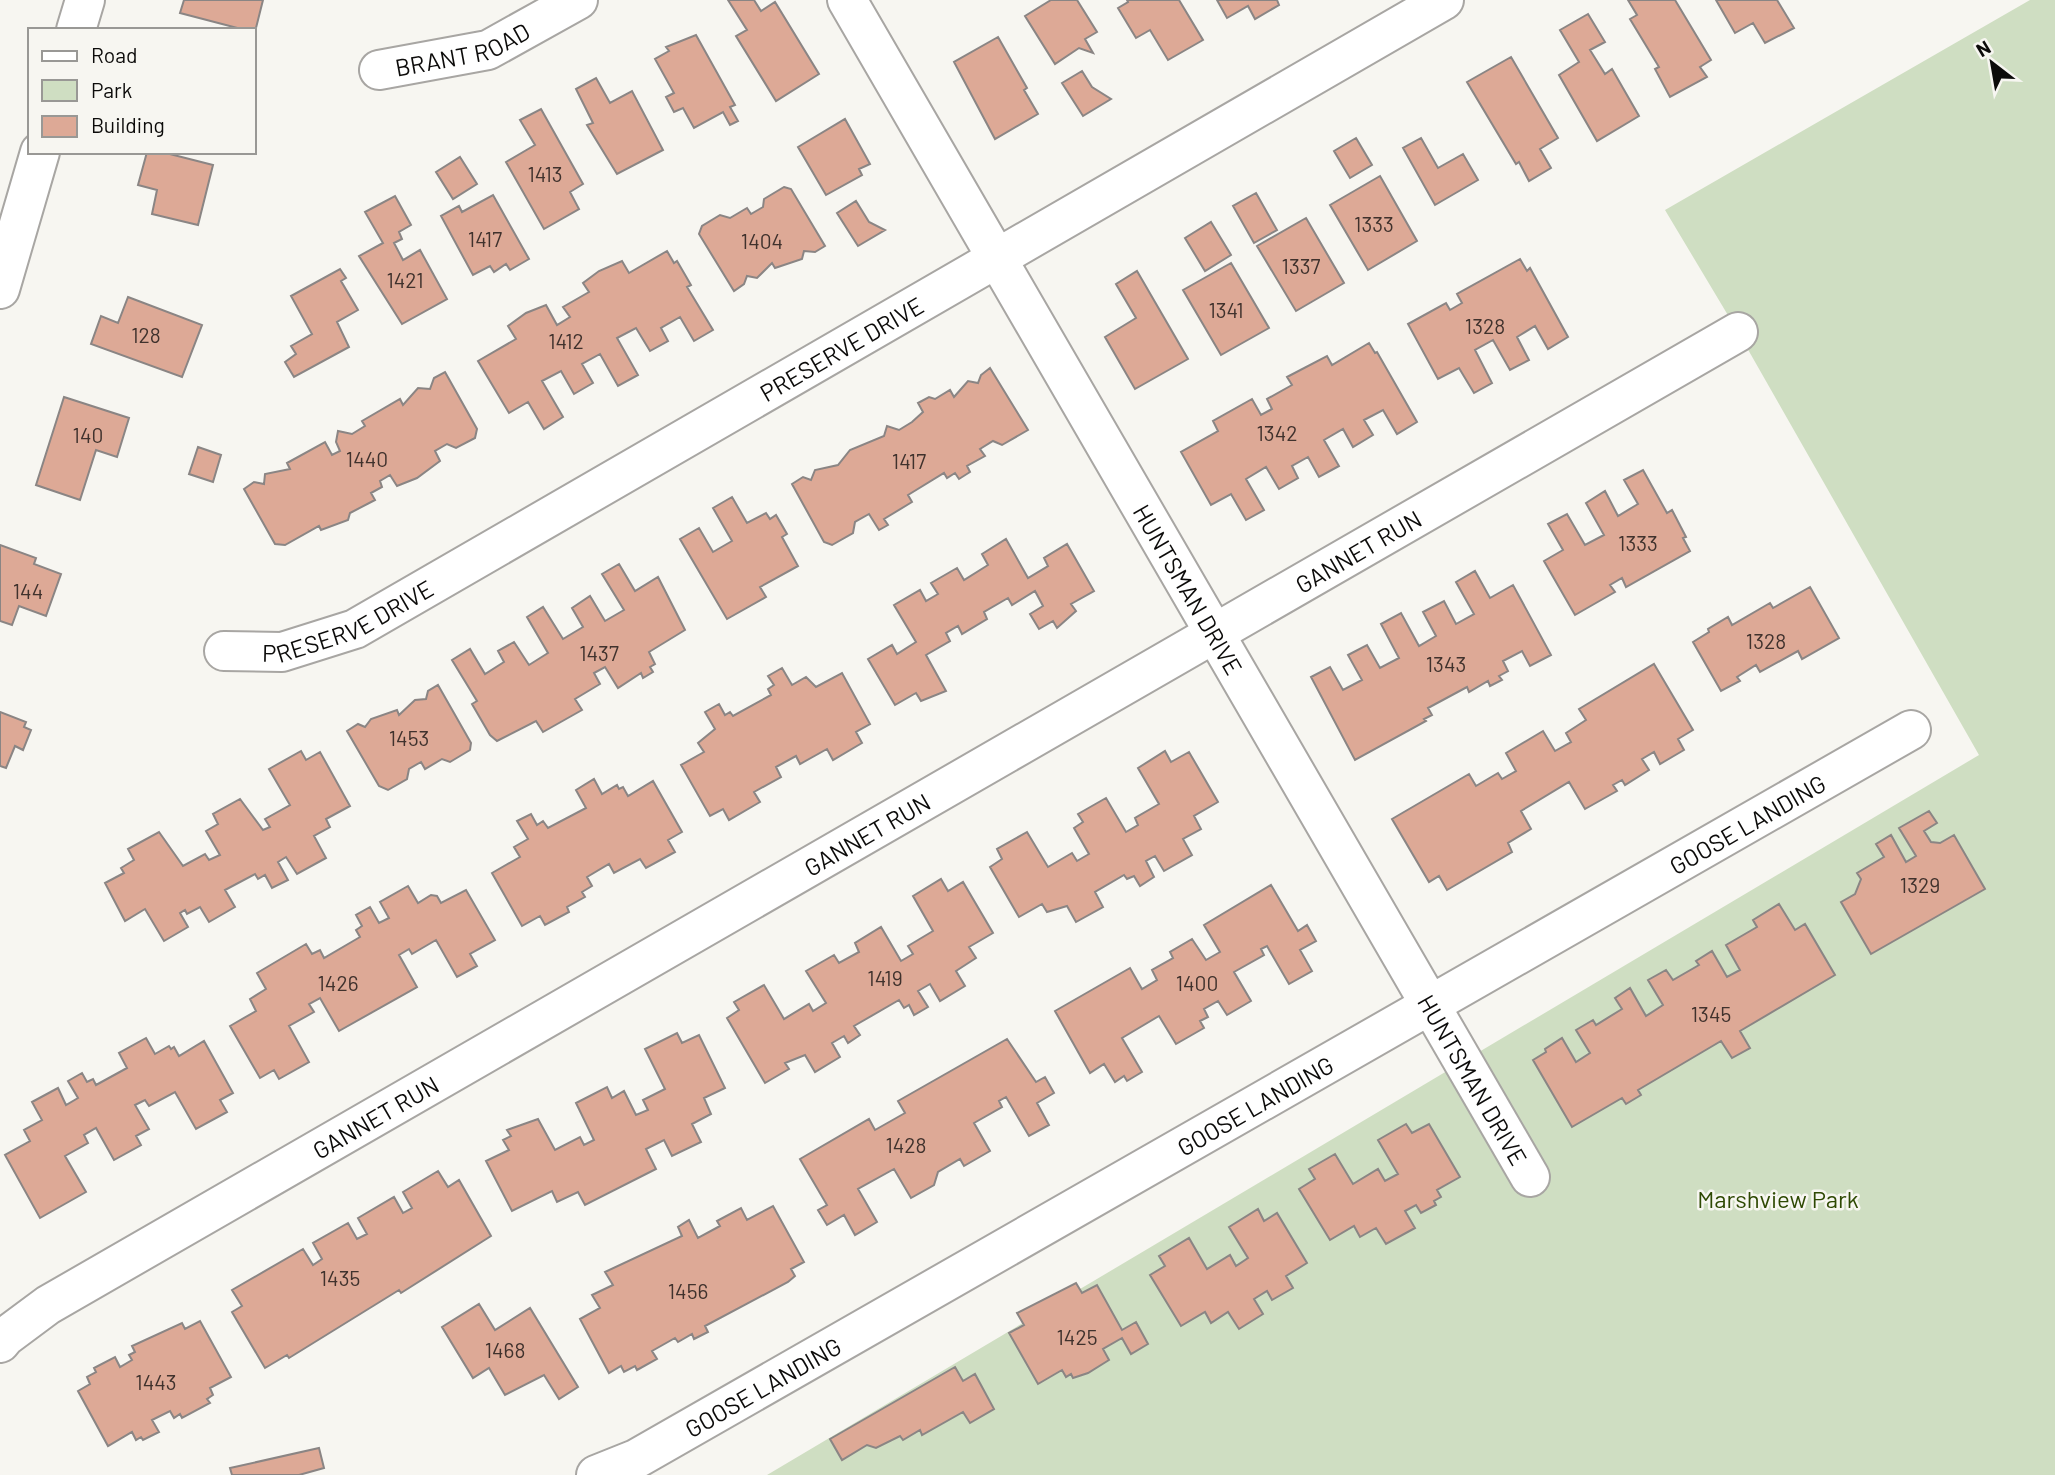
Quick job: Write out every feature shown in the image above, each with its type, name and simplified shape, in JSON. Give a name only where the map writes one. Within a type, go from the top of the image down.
[{"type":"street","points":[[77,28],[85,0]]},
{"type":"street","name":"BRANT ROAD","points":[[379,70],[488,50],[578,0]]},
{"type":"street","name":"HUNTSMAN DRIVE","points":[[846,0],[1530,1177]]},
{"type":"street","name":"PRESERVE DRIVE","points":[[224,651],[282,652],[355,629],[1444,0]]},
{"type":"street","points":[[0,289],[39,154]]},
{"type":"street","name":"GANNET RUN","points":[[0,1343],[48,1304],[1738,332]]},
{"type":"street","name":"GOOSE LANDING","points":[[596,1475],[636,1459],[1911,730]]},
{"type":"green space","name":"Marshview Park","points":[[2030,0],[2055,0],[2055,1475],[767,1475],[1979,755],[1738,332],[1665,210]]},
{"type":"building","points":[[184,0],[263,0],[256,28],[237,28],[180,13]]},
{"type":"building","points":[[728,0],[754,0],[761,11],[775,2],[819,74],[776,101],[736,36],[747,30]]},
{"type":"building","points":[[1051,0],[1077,0],[1097,32],[1085,39],[1093,53],[1079,48],[1055,64],[1025,16]]},
{"type":"building","points":[[1127,0],[1179,0],[1203,40],[1168,60],[1150,30],[1136,38],[1118,8],[1128,2]]},
{"type":"building","points":[[1217,0],[1277,0],[1279,5],[1255,19],[1248,6],[1227,18]]},
{"type":"building","points":[[1628,0],[1675,0],[1711,60],[1700,67],[1707,77],[1670,97],[1655,69],[1659,67],[1630,19],[1637,15]]},
{"type":"building","points":[[1716,0],[1777,0],[1794,28],[1765,43],[1753,23],[1735,33]]},
{"type":"building","points":[[1588,14],[1605,42],[1590,50],[1605,74],[1612,69],[1639,116],[1597,141],[1559,75],[1579,62],[1560,30]]},
{"type":"building","points":[[696,35],[735,105],[730,107],[738,121],[730,125],[723,112],[694,128],[683,108],[674,112],[666,97],[674,93],[655,59],[669,51],[666,47]]},
{"type":"building","points":[[998,37],[1027,88],[1024,90],[1038,114],[995,139],[954,62]]},
{"type":"building","points":[[1511,57],[1558,138],[1540,149],[1551,168],[1529,181],[1467,82]]},
{"type":"building","points":[[1082,71],[1092,87],[1111,99],[1083,116],[1062,83]]},
{"type":"building","points":[[596,78],[610,103],[632,91],[663,150],[617,174],[587,125],[593,123],[576,89]]},
{"type":"building","points":[[541,109],[583,184],[570,192],[579,209],[544,229],[506,162],[535,145],[520,120]]},
{"type":"building","points":[[845,119],[870,164],[859,169],[862,175],[826,195],[798,147]]},
{"type":"building","points":[[1356,138],[1372,165],[1350,178],[1334,151]]},
{"type":"building","points":[[1421,138],[1438,168],[1463,154],[1478,180],[1435,205],[1403,148]]},
{"type":"building","points":[[146,154],[170,154],[213,165],[198,225],[152,214],[157,190],[138,185]]},
{"type":"building","points":[[460,157],[477,184],[453,199],[436,172]]},
{"type":"building","points":[[1380,176],[1417,241],[1368,270],[1330,205]]},
{"type":"building","points":[[784,187],[791,189],[825,246],[815,252],[804,251],[802,259],[775,268],[772,263],[757,278],[747,276],[744,284],[734,291],[699,234],[702,226],[720,215],[730,218],[747,208],[751,214],[763,207],[764,199]]},
{"type":"building","points":[[1256,193],[1277,230],[1254,243],[1233,206]]},
{"type":"building","points":[[493,195],[529,259],[510,270],[506,264],[494,272],[490,266],[473,275],[441,216],[459,206],[462,212]]},
{"type":"building","points":[[395,196],[411,225],[399,232],[402,239],[394,243],[403,260],[420,250],[447,299],[402,324],[359,256],[383,243],[365,212]]},
{"type":"building","points":[[856,201],[869,222],[885,230],[858,246],[837,213]]},
{"type":"building","points":[[1306,218],[1344,283],[1296,311],[1257,246]]},
{"type":"building","points":[[1211,222],[1231,255],[1205,271],[1185,238]]},
{"type":"building","points":[[667,251],[674,263],[677,261],[691,285],[687,287],[713,330],[694,341],[680,317],[661,328],[668,341],[650,351],[636,328],[617,338],[638,375],[618,386],[600,354],[582,364],[593,383],[574,394],[561,371],[542,381],[563,417],[544,429],[528,402],[509,413],[478,361],[516,339],[508,326],[526,313],[546,305],[557,325],[570,317],[563,307],[589,292],[583,283],[599,271],[622,261],[629,273]]},
{"type":"building","points":[[1520,259],[1527,271],[1530,268],[1568,337],[1548,349],[1535,326],[1517,337],[1529,360],[1510,370],[1493,340],[1475,350],[1492,383],[1474,393],[1459,368],[1438,379],[1408,324],[1446,303],[1450,310],[1462,303],[1457,294]]},
{"type":"building","points":[[1231,263],[1269,328],[1221,355],[1183,290]]},
{"type":"building","points":[[340,269],[346,278],[341,281],[358,310],[337,322],[349,347],[294,377],[285,362],[296,354],[291,346],[312,334],[291,296]]},
{"type":"building","points":[[1137,271],[1188,359],[1135,389],[1105,337],[1136,318],[1116,284]]},
{"type":"building","points":[[128,297],[202,325],[182,377],[91,344],[101,316],[118,323]]},
{"type":"building","points":[[1369,343],[1375,353],[1377,352],[1417,422],[1397,434],[1383,410],[1364,420],[1373,435],[1353,447],[1343,429],[1324,440],[1339,466],[1319,477],[1308,457],[1292,466],[1298,478],[1279,489],[1266,467],[1246,479],[1264,510],[1246,520],[1231,494],[1211,505],[1181,452],[1218,431],[1213,421],[1252,399],[1261,415],[1272,409],[1267,399],[1292,385],[1287,377],[1327,356],[1332,365]]},
{"type":"building","points":[[990,368],[1028,430],[1002,445],[993,441],[980,449],[985,456],[967,466],[970,472],[959,479],[955,473],[947,478],[944,473],[908,495],[912,502],[884,519],[888,525],[879,530],[869,514],[855,522],[853,533],[832,545],[824,542],[792,484],[803,477],[811,480],[815,470],[838,465],[850,450],[884,436],[887,426],[899,430],[923,412],[918,403],[929,397],[935,399],[950,390],[954,397],[968,381],[978,383],[981,375]]},
{"type":"building","points":[[445,372],[477,429],[475,438],[456,448],[447,444],[435,451],[440,461],[417,478],[397,486],[390,475],[380,481],[382,487],[371,493],[375,500],[350,513],[348,520],[321,530],[319,526],[285,545],[275,544],[244,489],[254,482],[264,484],[265,474],[290,469],[287,463],[325,442],[332,455],[340,451],[336,442],[338,431],[352,434],[365,426],[362,421],[400,399],[403,405],[418,388],[430,389],[434,378]]},
{"type":"building","points":[[64,397],[129,418],[117,457],[96,450],[80,500],[36,485]]},
{"type":"building","points":[[198,447],[221,455],[213,482],[189,474]]},
{"type":"building","points":[[1643,470],[1667,513],[1672,510],[1690,551],[1626,587],[1622,578],[1610,585],[1615,592],[1575,615],[1544,561],[1563,550],[1548,524],[1567,514],[1585,545],[1604,535],[1586,503],[1605,491],[1618,516],[1638,504],[1624,480]]},
{"type":"building","points":[[732,497],[747,523],[766,513],[770,519],[776,515],[787,534],[782,537],[798,566],[760,587],[766,597],[727,619],[680,539],[699,528],[713,552],[732,541],[713,508]]},
{"type":"building","points":[[1006,539],[1028,578],[1048,566],[1044,558],[1067,544],[1094,591],[1071,604],[1076,611],[1057,628],[1053,621],[1039,629],[1030,614],[1043,606],[1035,591],[1012,605],[1008,598],[984,612],[987,619],[962,634],[958,626],[946,633],[950,641],[926,655],[946,691],[921,701],[916,693],[895,705],[868,659],[892,645],[897,654],[916,642],[894,605],[920,590],[926,601],[938,594],[931,583],[957,568],[964,580],[988,565],[982,554]]},
{"type":"building","points":[[0,545],[36,558],[34,564],[61,574],[46,616],[19,606],[12,625],[0,621]]},
{"type":"building","points":[[619,564],[635,591],[658,577],[685,630],[649,652],[655,664],[650,667],[653,672],[643,678],[641,673],[618,688],[605,667],[594,673],[600,684],[575,699],[582,710],[543,732],[536,721],[497,741],[490,735],[472,704],[477,701],[452,660],[470,649],[485,674],[504,662],[498,651],[514,642],[529,665],[548,653],[527,617],[543,607],[563,639],[583,627],[572,608],[590,596],[605,621],[624,610],[602,574]]},
{"type":"building","points":[[1475,571],[1490,598],[1513,585],[1551,655],[1530,666],[1522,651],[1503,661],[1508,671],[1499,676],[1502,680],[1490,686],[1488,681],[1469,692],[1467,687],[1428,708],[1432,715],[1424,719],[1426,721],[1355,760],[1311,677],[1330,667],[1343,690],[1362,680],[1348,655],[1367,645],[1380,668],[1399,658],[1381,624],[1401,613],[1419,646],[1436,636],[1423,612],[1444,601],[1456,624],[1474,614],[1456,582]]},
{"type":"building","points":[[1810,587],[1839,638],[1802,659],[1798,651],[1760,672],[1756,665],[1737,677],[1740,681],[1721,691],[1693,642],[1728,617],[1732,625],[1770,603],[1773,608]]},
{"type":"building","points":[[1654,664],[1693,730],[1678,739],[1684,750],[1660,764],[1654,752],[1642,759],[1649,770],[1625,785],[1622,780],[1613,785],[1617,791],[1585,809],[1569,782],[1521,811],[1531,829],[1508,843],[1512,852],[1447,890],[1439,876],[1429,882],[1392,819],[1469,774],[1476,786],[1498,773],[1502,779],[1516,771],[1506,753],[1543,731],[1555,751],[1571,742],[1566,733],[1586,720],[1579,709]]},
{"type":"building","points":[[782,668],[792,685],[806,677],[816,687],[842,673],[870,724],[856,732],[862,743],[833,760],[827,749],[800,764],[796,756],[776,767],[781,777],[754,792],[760,802],[729,820],[723,809],[710,816],[681,765],[704,752],[698,743],[715,729],[705,712],[719,704],[725,715],[730,712],[733,716],[771,695],[768,689],[774,685],[768,676]]},
{"type":"building","points":[[438,685],[471,743],[470,750],[450,762],[442,759],[425,769],[421,762],[409,769],[407,779],[388,790],[379,786],[347,731],[358,724],[365,727],[371,719],[397,710],[399,715],[415,700],[426,699],[428,691]]},
{"type":"building","points":[[0,712],[26,722],[24,727],[31,730],[23,750],[15,746],[6,768],[0,766]]},
{"type":"building","points":[[301,751],[306,760],[320,752],[350,806],[326,819],[330,827],[314,836],[326,858],[297,874],[286,857],[278,862],[288,880],[272,888],[265,875],[258,879],[255,874],[225,890],[235,907],[209,922],[200,907],[187,914],[185,910],[180,913],[188,927],[164,941],[145,909],[125,921],[105,883],[124,873],[121,868],[134,860],[128,849],[159,832],[183,866],[205,854],[209,860],[220,855],[206,831],[218,824],[213,814],[240,799],[263,830],[270,827],[265,819],[290,805],[269,769]]},
{"type":"building","points":[[1165,751],[1171,762],[1189,752],[1218,802],[1194,816],[1201,829],[1183,839],[1192,855],[1164,871],[1155,856],[1146,861],[1154,877],[1140,886],[1134,876],[1127,879],[1124,875],[1095,892],[1103,907],[1076,922],[1067,906],[1047,912],[1042,904],[1019,917],[990,867],[1002,859],[997,849],[1027,832],[1048,867],[1072,853],[1077,861],[1089,854],[1074,828],[1083,822],[1078,814],[1106,798],[1126,832],[1138,825],[1135,818],[1159,804],[1138,768]]},
{"type":"building","points":[[594,779],[602,794],[617,785],[619,789],[623,787],[628,796],[653,781],[682,832],[668,840],[675,852],[646,868],[640,859],[614,873],[609,864],[587,877],[592,886],[582,892],[585,897],[567,907],[569,912],[545,925],[540,916],[522,926],[492,873],[520,857],[514,847],[528,839],[517,821],[531,814],[537,825],[543,821],[548,828],[586,808],[576,790]]},
{"type":"building","points":[[1929,811],[1937,823],[1924,831],[1931,842],[1940,843],[1954,835],[1985,889],[1871,954],[1841,902],[1855,894],[1861,879],[1857,873],[1884,857],[1876,844],[1891,835],[1906,862],[1916,856],[1899,828]]},
{"type":"building","points":[[941,879],[948,891],[963,882],[993,933],[969,947],[976,958],[956,971],[965,986],[940,1001],[930,984],[918,991],[928,1007],[914,1015],[909,1005],[904,1008],[899,1000],[854,1026],[860,1035],[848,1043],[844,1036],[832,1043],[840,1057],[815,1072],[805,1055],[785,1063],[789,1069],[765,1083],[727,1018],[739,1010],[734,1002],[764,985],[784,1019],[809,1004],[813,1011],[826,1003],[806,971],[834,955],[839,963],[859,952],[855,943],[881,927],[901,961],[913,954],[908,946],[933,931],[913,896]]},
{"type":"building","points":[[1271,885],[1298,931],[1307,925],[1316,941],[1300,950],[1312,971],[1289,984],[1267,946],[1261,949],[1264,955],[1234,972],[1251,1001],[1227,1015],[1218,1001],[1204,1009],[1208,1017],[1200,1021],[1204,1028],[1176,1044],[1159,1016],[1122,1038],[1142,1072],[1127,1081],[1124,1076],[1115,1082],[1104,1064],[1090,1073],[1055,1011],[1130,968],[1142,989],[1157,980],[1152,970],[1173,958],[1170,952],[1192,939],[1206,960],[1220,952],[1204,925]]},
{"type":"building","points":[[408,886],[418,903],[431,895],[437,896],[441,903],[466,890],[495,940],[470,954],[477,966],[457,977],[436,940],[412,954],[409,949],[399,955],[417,987],[339,1031],[320,998],[309,1004],[314,1012],[289,1026],[309,1062],[279,1079],[274,1070],[260,1078],[230,1026],[256,1011],[250,999],[266,989],[257,973],[306,944],[312,954],[320,950],[324,958],[360,937],[356,930],[362,926],[356,915],[370,907],[379,923],[389,918],[380,902]]},
{"type":"building","points":[[1779,904],[1795,930],[1805,924],[1835,975],[1740,1031],[1750,1048],[1732,1058],[1721,1041],[1638,1090],[1641,1095],[1626,1104],[1622,1098],[1572,1127],[1533,1060],[1562,1038],[1576,1062],[1590,1053],[1576,1030],[1593,1020],[1596,1025],[1622,1009],[1615,998],[1630,988],[1646,1016],[1663,1005],[1648,980],[1666,970],[1673,980],[1699,965],[1696,961],[1712,951],[1727,977],[1740,970],[1726,945],[1757,927],[1753,920]]},
{"type":"building","points":[[677,1033],[682,1043],[699,1035],[725,1088],[704,1098],[711,1114],[692,1124],[701,1142],[672,1156],[664,1140],[646,1149],[656,1169],[585,1205],[578,1192],[557,1202],[552,1191],[512,1211],[486,1161],[509,1150],[503,1140],[511,1136],[507,1130],[538,1119],[555,1150],[580,1137],[584,1145],[594,1140],[576,1103],[607,1087],[612,1098],[624,1091],[636,1115],[648,1110],[643,1100],[665,1089],[645,1049]]},
{"type":"building","points":[[146,1038],[155,1054],[169,1046],[171,1049],[174,1047],[179,1056],[204,1041],[233,1093],[220,1100],[227,1112],[196,1129],[175,1092],[149,1106],[145,1100],[135,1105],[149,1129],[136,1136],[141,1145],[114,1160],[96,1128],[84,1135],[88,1143],[65,1156],[86,1192],[40,1218],[5,1155],[30,1141],[24,1130],[42,1120],[32,1102],[58,1088],[66,1105],[78,1098],[68,1081],[82,1073],[87,1082],[93,1079],[96,1085],[127,1068],[119,1053]]},
{"type":"building","points":[[1007,1039],[1036,1082],[1045,1077],[1054,1093],[1037,1103],[1049,1125],[1029,1136],[1006,1097],[999,1101],[1002,1107],[974,1123],[990,1151],[964,1166],[960,1159],[938,1172],[934,1185],[911,1198],[894,1169],[858,1189],[877,1222],[855,1235],[844,1215],[827,1225],[818,1210],[827,1205],[800,1159],[869,1119],[875,1130],[905,1113],[898,1101]]},
{"type":"building","points":[[1406,1124],[1412,1133],[1429,1124],[1460,1177],[1437,1190],[1441,1197],[1434,1201],[1436,1205],[1421,1213],[1416,1205],[1405,1211],[1415,1228],[1386,1244],[1376,1228],[1360,1237],[1354,1226],[1330,1240],[1299,1189],[1315,1179],[1309,1169],[1335,1154],[1353,1184],[1378,1169],[1385,1181],[1398,1174],[1378,1140]]},
{"type":"building","points":[[438,1171],[448,1187],[459,1180],[491,1236],[401,1293],[399,1290],[289,1358],[287,1355],[265,1368],[232,1312],[242,1306],[232,1290],[303,1249],[313,1265],[322,1259],[313,1243],[348,1223],[357,1239],[367,1234],[358,1218],[394,1197],[403,1213],[412,1208],[403,1192]]},
{"type":"building","points":[[773,1206],[804,1262],[791,1269],[795,1276],[705,1326],[708,1332],[694,1339],[692,1334],[678,1342],[675,1338],[652,1351],[657,1359],[637,1370],[635,1366],[624,1372],[621,1366],[609,1373],[580,1319],[600,1308],[592,1295],[613,1285],[605,1272],[682,1236],[678,1227],[689,1220],[698,1238],[720,1226],[717,1221],[741,1208],[747,1220]]},
{"type":"building","points":[[1258,1209],[1264,1221],[1277,1213],[1307,1263],[1286,1276],[1293,1288],[1272,1300],[1267,1291],[1254,1299],[1263,1314],[1239,1329],[1228,1312],[1211,1323],[1205,1312],[1181,1326],[1150,1275],[1165,1266],[1159,1256],[1189,1238],[1207,1269],[1230,1255],[1236,1266],[1248,1258],[1229,1227]]},
{"type":"building","points":[[1076,1283],[1082,1293],[1097,1285],[1122,1330],[1136,1322],[1148,1344],[1131,1354],[1122,1338],[1103,1349],[1109,1360],[1088,1373],[1073,1378],[1071,1374],[1066,1377],[1062,1370],[1038,1384],[1009,1333],[1024,1325],[1017,1313]]},
{"type":"building","points":[[479,1304],[495,1330],[530,1308],[578,1387],[559,1399],[544,1375],[505,1395],[489,1368],[473,1378],[442,1327]]},
{"type":"building","points":[[200,1321],[231,1377],[210,1388],[213,1395],[207,1399],[210,1403],[182,1418],[180,1414],[174,1418],[170,1411],[152,1420],[159,1432],[143,1440],[141,1437],[136,1440],[132,1432],[108,1446],[78,1391],[90,1384],[87,1377],[96,1372],[94,1368],[115,1357],[120,1367],[132,1360],[129,1355],[135,1352],[132,1346],[182,1323],[185,1329]]},
{"type":"building","points":[[955,1367],[963,1381],[975,1374],[994,1409],[970,1423],[963,1412],[922,1435],[920,1430],[903,1440],[900,1436],[876,1448],[867,1445],[842,1460],[830,1439]]},
{"type":"building","points":[[319,1448],[324,1468],[299,1475],[232,1475],[230,1468]]}]
